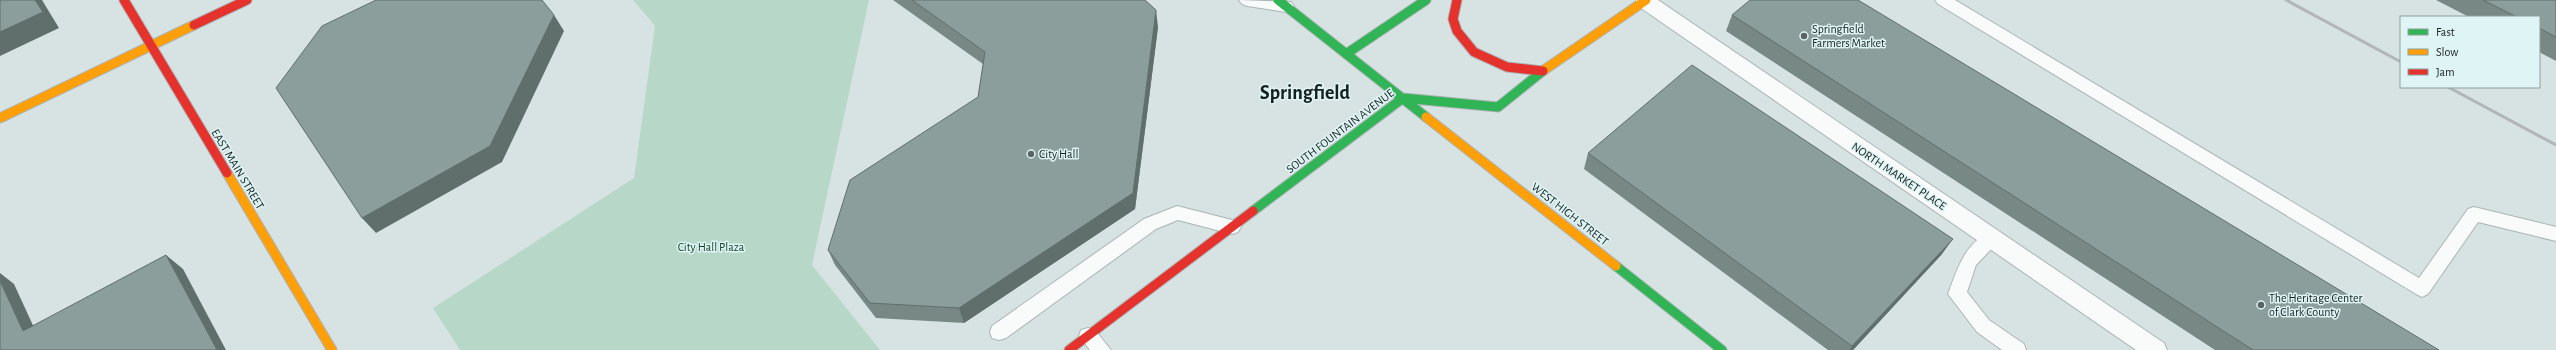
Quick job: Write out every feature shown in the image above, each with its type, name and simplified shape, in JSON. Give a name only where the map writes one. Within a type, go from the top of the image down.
[{"type":"street","name":"EAST MAIN STREET","points":[[124,0],[327,348]]},
{"type":"street","points":[[0,118],[247,0]]},
{"type":"street","points":[[1346,54],[1426,0]]},
{"type":"street","points":[[1457,0],[1453,19],[1457,31],[1474,52],[1507,67],[1543,71]]},
{"type":"street","name":"SOUTH FOUNTAIN AVENUE","points":[[1068,350],[1403,98],[1498,107],[1543,71],[1645,0]]},
{"type":"street","name":"NORTH MARKET PLACE","points":[[1645,0],[2155,350]]},
{"type":"street","name":"WEST HIGH STREET","points":[[1282,3],[1722,350]]},
{"type":"lane","points":[[1247,0],[1282,3]]},
{"type":"lane","points":[[1943,0],[2422,289],[2474,214],[2556,234]]},
{"type":"lane","points":[[999,332],[1150,224],[1177,213],[1232,227]]},
{"type":"lane","points":[[1992,239],[1969,261],[1957,294],[1983,326],[2017,350]]},
{"type":"lane","points":[[1088,336],[1102,350]]},
{"type":"green space","name":"City Hall Plaza","points":[[633,0],[869,0],[812,265],[880,350],[460,350],[433,308],[634,178],[655,26]]},
{"type":"building","points":[[0,0],[35,0],[43,12],[0,32]]},
{"type":"building","points":[[376,0],[542,0],[554,15],[490,146],[362,218],[276,88],[322,26]]},
{"type":"building","name":"City Hall","points":[[912,0],[1145,0],[1156,10],[1133,193],[959,308],[870,303],[828,250],[850,180],[978,97],[985,52]]},
{"type":"building","points":[[1750,0],[1858,0],[2439,350],[2253,350],[1732,15]]},
{"type":"building","points":[[2483,0],[2556,0],[2556,37],[2540,29],[2540,16],[2515,16]]},
{"type":"building","points":[[1692,65],[1953,239],[1852,346],[1588,153]]},
{"type":"building","points":[[166,255],[217,350],[0,350],[0,281],[23,331]]},
{"type":"railway","points":[[2286,0],[2400,61]]},
{"type":"railway","points":[[2450,88],[2556,145]]},
{"type":"traffic: fast","points":[[1278,0],[1426,117]]},
{"type":"traffic: fast","points":[[1346,54],[1426,0]]},
{"type":"traffic: fast","points":[[1253,211],[1403,98],[1498,107],[1544,70]]},
{"type":"traffic: fast","points":[[1616,266],[1722,350]]},
{"type":"traffic: slow","points":[[1544,70],[1646,0]]},
{"type":"traffic: slow","points":[[0,118],[194,25]]},
{"type":"traffic: slow","points":[[1426,117],[1616,266]]},
{"type":"traffic: slow","points":[[227,173],[332,350]]},
{"type":"traffic: jam","points":[[124,0],[227,173]]},
{"type":"traffic: jam","points":[[194,25],[247,0]]},
{"type":"traffic: jam","points":[[1457,0],[1453,19],[1457,31],[1474,52],[1507,67],[1543,71]]},
{"type":"traffic: jam","points":[[1069,350],[1253,211]]},
{"type":"place","name":"Springfield Farmers Market","points":[[1804,36]]},
{"type":"place","name":"City Hall","points":[[1031,154]]},
{"type":"place","name":"The Heritage Center of Clark County","points":[[2261,305]]},
{"type":"district","name":"Springfield","points":[[1305,93]]}]
